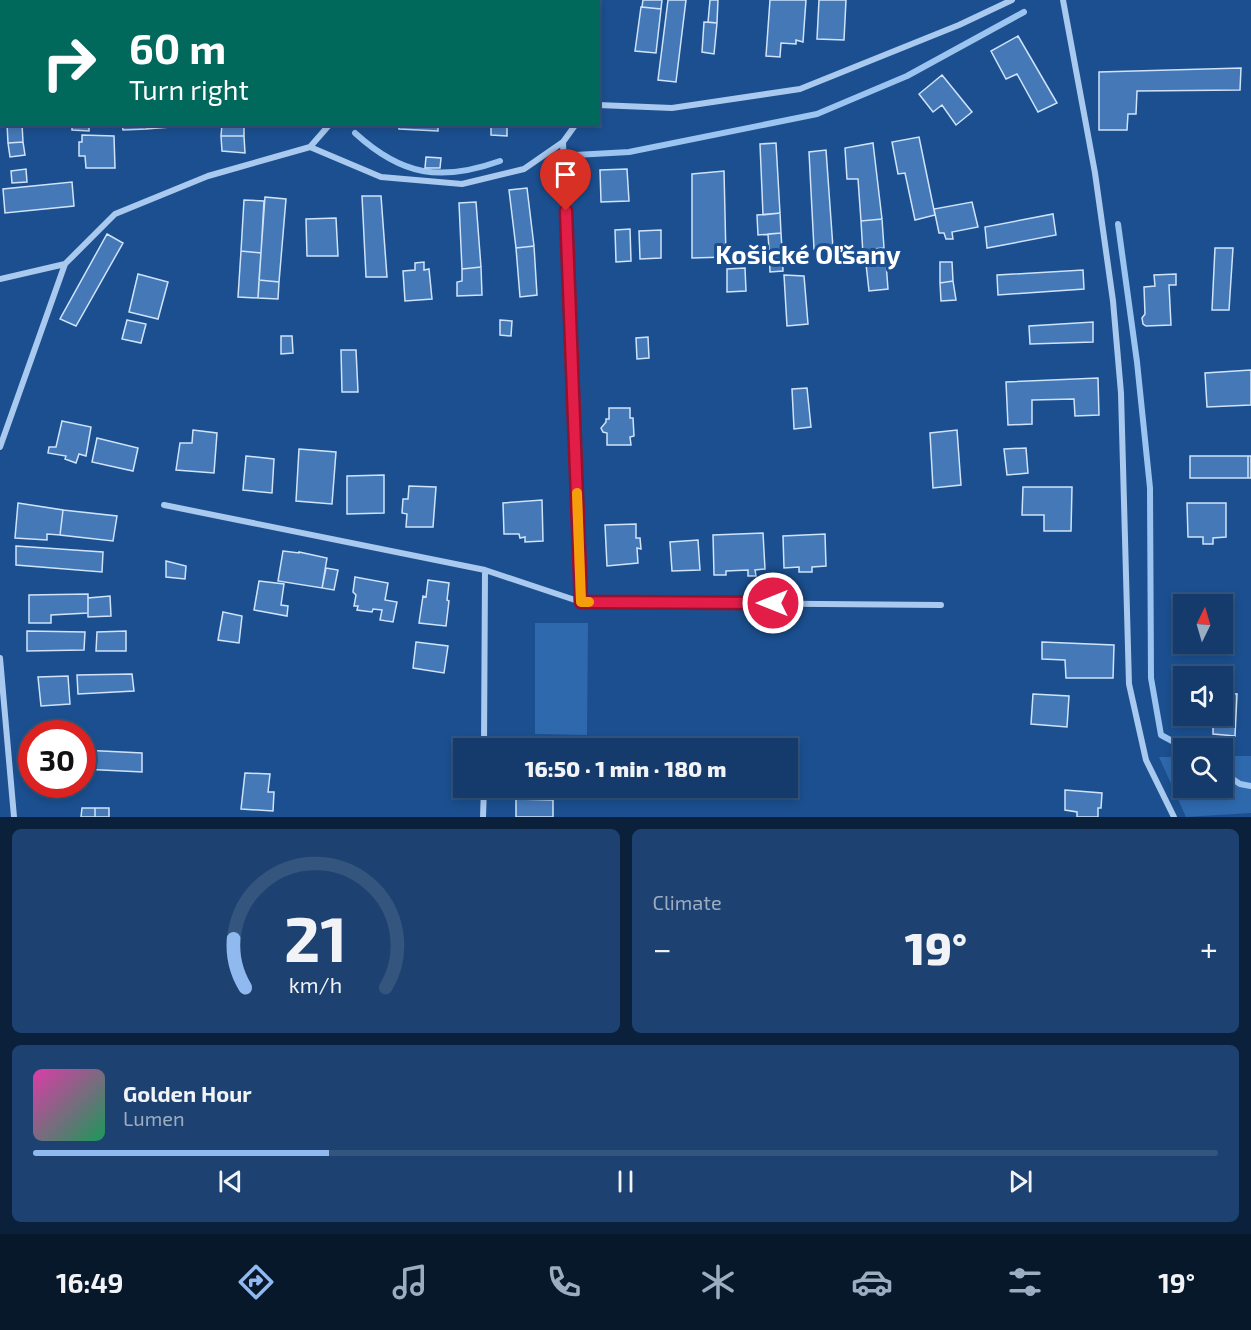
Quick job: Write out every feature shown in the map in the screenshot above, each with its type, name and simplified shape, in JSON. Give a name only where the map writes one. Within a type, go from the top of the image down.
[{"type":"street","points":[[600,105],[672,108],[800,88],[959,25],[1012,0]]},
{"type":"street","points":[[1063,0],[1095,173],[1113,301],[1121,393],[1129,684],[1146,760],[1174,817]]},
{"type":"street","points":[[310,147],[381,177],[462,184],[524,169],[563,142],[575,126]]},
{"type":"street","points":[[0,447],[65,264],[115,214],[208,176],[310,147],[329,127]]},
{"type":"street","points":[[563,142],[581,602]]},
{"type":"street","points":[[0,279],[65,264]]},
{"type":"street","points":[[164,505],[485,570],[581,602],[941,605]]},
{"type":"street","points":[[484,738],[485,570]]},
{"type":"street","points":[[0,658],[14,817]]},
{"type":"street","points":[[483,817],[484,798]]},
{"type":"shaded area","points":[[535,623],[588,623],[587,735],[535,734]]},
{"type":"shaded area","points":[[1233,756],[1251,756],[1251,813],[1186,817],[1177,798],[1233,798]]},
{"type":"shaded area","points":[[1159,757],[1173,757],[1173,788]]},
{"type":"building","points":[[643,0],[662,0],[661,9],[642,7]]},
{"type":"building","points":[[668,0],[686,0],[676,82],[658,80]]},
{"type":"building","points":[[710,0],[718,0],[717,23],[708,22]]},
{"type":"building","points":[[770,0],[806,0],[803,42],[796,40],[796,44],[781,43],[780,57],[766,56]]},
{"type":"building","points":[[819,0],[846,0],[844,40],[817,39]]},
{"type":"building","points":[[641,7],[661,9],[656,53],[635,51]]},
{"type":"building","points":[[704,22],[717,23],[714,54],[702,52]]},
{"type":"building","points":[[1018,36],[1057,103],[1038,112],[1017,74],[1006,79],[991,51]]},
{"type":"building","points":[[1241,68],[1240,90],[1137,91],[1136,114],[1128,114],[1127,130],[1099,130],[1099,72]]},
{"type":"building","points":[[942,75],[972,112],[956,125],[942,105],[933,112],[919,94]]},
{"type":"building","points":[[7,126],[22,126],[23,142],[8,143]]},
{"type":"building","points":[[72,126],[89,126],[89,131],[72,130]]},
{"type":"building","points":[[122,126],[147,126],[147,129],[123,130]]},
{"type":"building","points":[[147,126],[170,127],[147,129]]},
{"type":"building","points":[[222,126],[244,126],[244,136],[221,136]]},
{"type":"building","points":[[399,126],[438,126],[438,131],[399,129]]},
{"type":"building","points":[[491,126],[507,126],[507,136],[491,135]]},
{"type":"building","points":[[82,135],[114,136],[115,168],[86,168],[85,156],[79,156],[79,142],[82,142]]},
{"type":"building","points":[[221,136],[244,136],[245,153],[222,151]]},
{"type":"building","points":[[919,137],[935,215],[915,220],[905,173],[898,174],[892,142]]},
{"type":"building","points":[[23,142],[25,155],[10,157],[8,143]]},
{"type":"building","points":[[776,143],[780,213],[763,215],[760,144]]},
{"type":"building","points":[[873,143],[882,219],[861,221],[858,179],[847,179],[845,148]]},
{"type":"building","points":[[826,150],[833,248],[814,249],[809,152]]},
{"type":"building","points":[[426,157],[441,158],[440,168],[425,168]]},
{"type":"building","points":[[26,169],[27,182],[12,183],[11,171]]},
{"type":"building","points":[[627,169],[629,201],[601,202],[600,170]]},
{"type":"building","points":[[724,171],[726,257],[692,258],[692,174]]},
{"type":"building","points":[[72,182],[74,206],[5,213],[3,189]]},
{"type":"building","points":[[527,188],[534,246],[516,248],[509,190]]},
{"type":"building","points":[[362,196],[381,196],[387,277],[366,277]]},
{"type":"building","points":[[265,197],[286,199],[279,282],[259,280]]},
{"type":"building","points":[[244,200],[264,201],[261,253],[241,251]]},
{"type":"building","points":[[476,202],[481,267],[462,269],[459,203]]},
{"type":"building","points":[[972,202],[978,227],[952,232],[953,239],[946,239],[944,233],[939,233],[934,209]]},
{"type":"building","points":[[780,213],[781,233],[758,235],[757,215]]},
{"type":"building","points":[[1053,214],[1056,235],[987,248],[985,227]]},
{"type":"building","points":[[336,218],[338,256],[307,256],[306,219]]},
{"type":"building","points":[[882,219],[884,248],[873,249],[873,255],[863,255],[861,221]]},
{"type":"building","points":[[630,229],[631,261],[616,262],[615,230]]},
{"type":"building","points":[[661,230],[661,258],[640,259],[639,231]]},
{"type":"building","points":[[781,233],[782,249],[769,250],[768,234]]},
{"type":"building","points":[[107,234],[123,243],[76,326],[60,319]]},
{"type":"building","points":[[534,246],[537,295],[520,297],[516,248]]},
{"type":"building","points":[[1215,248],[1233,248],[1229,310],[1212,310]]},
{"type":"building","points":[[782,249],[783,271],[770,272],[769,250]]},
{"type":"building","points":[[241,251],[261,253],[258,298],[238,297]]},
{"type":"building","points":[[424,262],[424,270],[429,269],[432,299],[405,301],[403,271],[415,270],[415,263]]},
{"type":"building","points":[[940,262],[952,262],[953,281],[940,283]]},
{"type":"building","points":[[886,263],[888,289],[869,291],[866,264]]},
{"type":"building","points":[[481,267],[482,295],[457,296],[457,282],[462,281],[462,269]]},
{"type":"building","points":[[745,268],[746,291],[727,292],[727,269]]},
{"type":"building","points":[[1083,270],[1084,289],[998,295],[997,275]]},
{"type":"building","points":[[138,274],[168,282],[158,319],[129,312]]},
{"type":"building","points":[[1176,274],[1176,285],[1169,285],[1171,325],[1146,326],[1142,318],[1145,314],[1144,287],[1155,286],[1154,275]]},
{"type":"building","points":[[784,275],[804,276],[808,324],[787,326]]},
{"type":"building","points":[[259,280],[279,282],[278,299],[258,298]]},
{"type":"building","points":[[953,281],[956,300],[941,301],[940,283]]},
{"type":"building","points":[[127,320],[146,324],[141,343],[122,339]]},
{"type":"building","points":[[500,320],[512,321],[511,336],[500,335]]},
{"type":"building","points":[[1093,322],[1093,342],[1030,344],[1029,326]]},
{"type":"building","points":[[281,336],[292,336],[293,353],[281,354]]},
{"type":"building","points":[[648,337],[649,358],[637,359],[636,338]]},
{"type":"building","points":[[341,350],[356,350],[358,392],[342,392]]},
{"type":"building","points":[[1251,370],[1251,405],[1207,407],[1205,373]]},
{"type":"building","points":[[1098,378],[1099,415],[1075,416],[1074,399],[1032,400],[1032,424],[1008,425],[1006,382]]},
{"type":"building","points":[[807,388],[811,427],[794,429],[792,389]]},
{"type":"building","points":[[609,408],[630,408],[634,436],[630,437],[631,445],[607,445],[607,433],[601,428],[606,419],[609,419]]},
{"type":"building","points":[[62,421],[91,427],[86,456],[79,454],[76,463],[65,459],[66,456],[48,453],[49,447],[56,447]]},
{"type":"building","points":[[193,430],[217,433],[214,473],[176,470],[180,443],[192,443]]},
{"type":"building","points":[[957,430],[961,485],[933,488],[930,433]]},
{"type":"building","points":[[97,438],[138,448],[133,471],[92,462]]},
{"type":"building","points":[[1026,448],[1028,473],[1007,475],[1004,449]]},
{"type":"building","points":[[299,449],[336,452],[332,504],[296,501]]},
{"type":"building","points":[[246,456],[274,459],[272,493],[243,490]]},
{"type":"building","points":[[1190,456],[1248,456],[1248,478],[1190,478]]},
{"type":"building","points":[[1248,456],[1251,456],[1251,478],[1248,478]]},
{"type":"building","points":[[384,475],[384,513],[347,514],[347,476]]},
{"type":"building","points":[[409,486],[436,487],[433,527],[406,527],[407,514],[402,513],[403,499],[408,499]]},
{"type":"building","points":[[1023,487],[1072,487],[1071,531],[1044,531],[1044,515],[1022,515]]},
{"type":"building","points":[[542,500],[543,541],[525,542],[525,537],[520,538],[519,534],[504,534],[503,503]]},
{"type":"building","points":[[18,503],[63,510],[60,535],[47,534],[47,540],[15,538]]},
{"type":"building","points":[[1187,503],[1226,503],[1226,537],[1213,538],[1213,544],[1203,544],[1203,537],[1188,537]]},
{"type":"building","points":[[63,510],[117,516],[113,541],[60,535]]},
{"type":"building","points":[[636,524],[636,538],[640,538],[641,549],[637,548],[638,563],[607,566],[605,525]]},
{"type":"building","points":[[763,533],[765,569],[755,570],[756,576],[748,576],[748,570],[726,571],[726,575],[714,575],[713,535]]},
{"type":"building","points":[[825,534],[826,566],[812,567],[812,572],[799,572],[799,567],[784,568],[783,536]]},
{"type":"building","points":[[698,540],[700,570],[672,571],[670,542]]},
{"type":"building","points":[[16,546],[103,552],[102,572],[16,565]]},
{"type":"building","points":[[283,551],[327,558],[322,588],[278,581]]},
{"type":"building","points":[[166,561],[186,566],[185,579],[166,577]]},
{"type":"building","points":[[326,568],[338,570],[334,590],[322,588]]},
{"type":"building","points":[[355,577],[388,583],[385,600],[397,602],[393,622],[380,620],[382,610],[373,609],[372,612],[357,610],[358,606],[354,606],[356,595],[353,592]]},
{"type":"building","points":[[428,580],[449,583],[446,626],[419,623]]},
{"type":"building","points":[[259,581],[284,584],[281,605],[288,606],[287,616],[254,610]]},
{"type":"building","points":[[88,594],[88,613],[51,615],[51,623],[29,623],[29,595]]},
{"type":"building","points":[[110,596],[111,616],[88,617],[88,598]]},
{"type":"building","points":[[223,612],[242,616],[239,643],[218,640]]},
{"type":"building","points":[[27,631],[85,632],[84,650],[27,651]]},
{"type":"building","points":[[126,631],[126,651],[96,651],[97,632]]},
{"type":"building","points":[[416,642],[448,646],[444,673],[413,668]]},
{"type":"building","points":[[1042,642],[1114,645],[1113,678],[1066,678],[1065,660],[1042,659]]},
{"type":"building","points":[[132,674],[134,691],[78,694],[77,675]]},
{"type":"building","points":[[68,676],[70,704],[41,706],[38,677]]},
{"type":"building","points":[[1033,694],[1069,696],[1067,727],[1031,724]]},
{"type":"building","points":[[1233,694],[1237,694],[1235,736],[1213,734],[1213,726],[1233,726]]},
{"type":"building","points":[[96,751],[142,753],[142,772],[96,770]]},
{"type":"building","points":[[245,773],[270,774],[268,792],[274,792],[273,811],[241,809]]},
{"type":"building","points":[[1065,790],[1102,793],[1098,817],[1077,817],[1077,812],[1065,810]]},
{"type":"building","points":[[516,799],[553,800],[553,817],[516,817]]},
{"type":"building","points":[[82,808],[95,808],[95,817],[81,817]]},
{"type":"building","points":[[95,808],[109,808],[109,817],[95,817]]},
{"type":"waterway","points":[[575,155],[629,152],[817,114],[907,76],[1024,12]]},
{"type":"waterway","points":[[355,133],[389,158],[423,171],[459,172],[500,161]]},
{"type":"waterway","points":[[1118,224],[1137,362],[1150,488],[1151,678],[1161,735],[1173,742]]},
{"type":"waterway","points":[[1233,779],[1240,784],[1251,786]]},
{"type":"slow traffic","points":[[577,493],[581,602],[589,602]]},
{"type":"district","name":"Košické Oľšany","points":[[808,253]]},
{"type":"route","points":[[566,211],[581,602],[773,603]]}]
